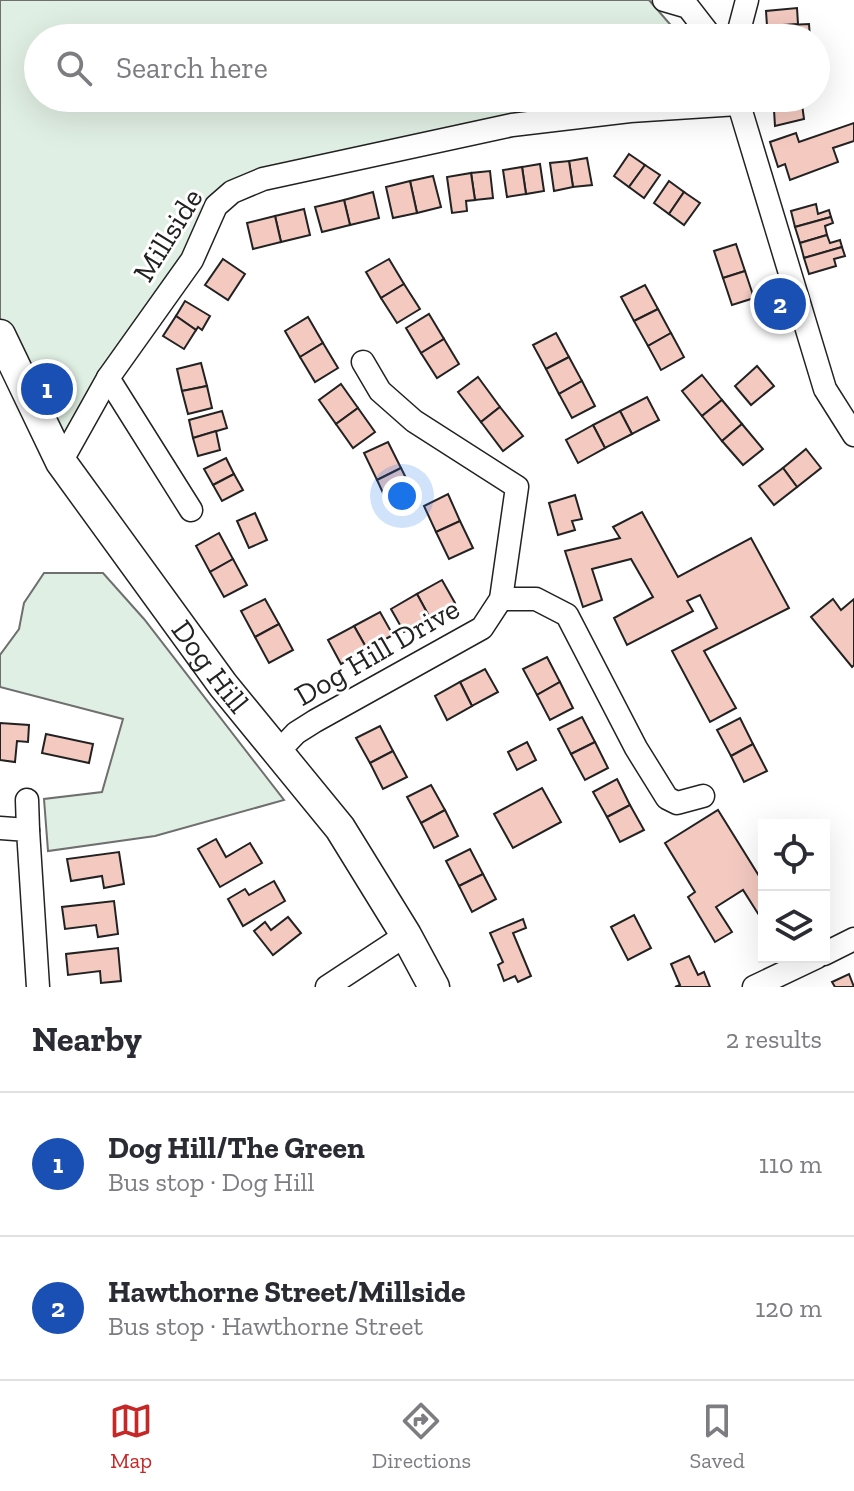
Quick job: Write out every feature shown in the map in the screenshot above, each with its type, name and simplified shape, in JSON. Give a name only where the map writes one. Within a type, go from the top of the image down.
[{"type":"street","points":[[664,0],[688,7],[701,24]]},
{"type":"street","points":[[741,24],[747,0]]},
{"type":"street","name":"Millside","points":[[61,462],[108,378],[192,260],[216,206],[232,192],[263,179],[512,125],[622,112]]},
{"type":"street","points":[[740,112],[825,389],[854,435]]},
{"type":"street","name":"Dog Hill","points":[[0,335],[61,462],[223,685],[340,828],[434,987]]},
{"type":"street","points":[[363,362],[380,391],[414,421],[517,487],[501,599],[536,599],[567,615],[636,748],[667,798],[677,803],[703,796]]},
{"type":"street","points":[[108,378],[191,510]]},
{"type":"street","name":"Dog Hill Drive","points":[[277,753],[296,733],[315,721],[482,628],[501,599]]},
{"type":"street","points":[[27,800],[38,987]]},
{"type":"street","points":[[0,828],[28,830]]},
{"type":"street","points":[[327,987],[406,935]]},
{"type":"street","points":[[830,951],[854,939]]},
{"type":"street","points":[[756,987],[805,963]]},
{"type":"green space","points":[[0,0],[649,0],[670,24],[24,24],[24,112],[625,112],[232,192],[61,462],[0,335]]},
{"type":"green space","points":[[44,573],[103,573],[144,619],[284,800],[155,836],[48,851],[44,799],[102,792],[123,719],[0,687],[0,655],[19,629],[24,603]]},
{"type":"building","points":[[797,8],[798,24],[767,24],[766,11]]},
{"type":"building","points":[[774,112],[803,112],[804,119],[775,126]]},
{"type":"building","points":[[854,123],[854,141],[833,148],[838,162],[790,180],[785,164],[778,167],[770,142],[796,133],[799,142]]},
{"type":"building","points":[[629,154],[645,165],[629,187],[614,176]]},
{"type":"building","points":[[587,158],[592,185],[573,187],[569,161]]},
{"type":"building","points":[[569,161],[573,187],[554,191],[550,163]]},
{"type":"building","points":[[540,164],[544,191],[526,194],[522,167]]},
{"type":"building","points":[[645,165],[660,175],[644,198],[629,187]]},
{"type":"building","points":[[522,167],[526,194],[507,197],[503,170]]},
{"type":"building","points":[[490,171],[493,198],[475,200],[471,173]]},
{"type":"building","points":[[471,173],[475,200],[466,201],[467,211],[452,213],[447,177]]},
{"type":"building","points":[[433,176],[441,207],[417,213],[410,181]]},
{"type":"building","points":[[410,181],[417,213],[393,218],[386,187]]},
{"type":"building","points":[[669,181],[684,192],[669,214],[654,203]]},
{"type":"building","points":[[373,192],[379,218],[350,225],[344,200]]},
{"type":"building","points":[[684,192],[700,203],[684,225],[669,214]]},
{"type":"building","points":[[344,200],[350,225],[322,232],[315,207]]},
{"type":"building","points":[[816,204],[818,214],[829,210],[831,217],[795,227],[791,211]]},
{"type":"building","points":[[304,209],[310,235],[281,242],[275,216]]},
{"type":"building","points":[[275,216],[281,242],[253,249],[247,223]]},
{"type":"building","points":[[831,217],[833,223],[825,226],[827,235],[800,243],[795,227]]},
{"type":"building","points":[[827,235],[830,243],[840,240],[842,247],[804,258],[800,243]]},
{"type":"building","points":[[736,244],[745,271],[723,278],[714,251]]},
{"type":"building","points":[[842,247],[845,256],[834,259],[836,266],[809,274],[804,258]]},
{"type":"building","points":[[223,259],[245,274],[228,300],[205,285]]},
{"type":"building","points":[[389,259],[404,284],[381,298],[366,272]]},
{"type":"building","points":[[745,271],[754,298],[732,305],[723,278]]},
{"type":"building","points":[[404,284],[420,309],[397,323],[381,298]]},
{"type":"building","points":[[645,285],[658,309],[634,321],[621,297]]},
{"type":"building","points":[[185,301],[210,316],[202,330],[198,327],[196,330],[176,316]]},
{"type":"building","points":[[658,309],[671,333],[648,346],[634,321]]},
{"type":"building","points":[[429,314],[444,339],[421,353],[406,328]]},
{"type":"building","points":[[176,316],[196,330],[184,349],[163,336]]},
{"type":"building","points":[[308,317],[323,343],[300,357],[285,331]]},
{"type":"building","points":[[556,333],[569,357],[546,369],[533,345]]},
{"type":"building","points":[[671,333],[684,357],[661,370],[648,346]]},
{"type":"building","points":[[444,339],[459,364],[437,378],[421,353]]},
{"type":"building","points":[[323,343],[338,368],[315,382],[300,357]]},
{"type":"building","points":[[569,357],[582,381],[559,394],[546,369]]},
{"type":"building","points":[[201,363],[207,386],[182,391],[177,369]]},
{"type":"building","points":[[757,366],[774,386],[751,405],[735,386]]},
{"type":"building","points":[[702,375],[722,400],[702,416],[682,391]]},
{"type":"building","points":[[478,377],[500,407],[481,422],[458,392]]},
{"type":"building","points":[[582,381],[595,406],[572,418],[559,394]]},
{"type":"building","points":[[341,384],[358,408],[336,424],[319,400]]},
{"type":"building","points":[[207,386],[212,408],[188,414],[182,391]]},
{"type":"building","points":[[647,397],[659,420],[632,434],[620,411]]},
{"type":"building","points":[[722,400],[742,424],[722,441],[702,416]]},
{"type":"building","points":[[500,407],[523,436],[503,451],[481,422]]},
{"type":"building","points":[[358,408],[375,432],[353,448],[336,424]]},
{"type":"building","points":[[222,411],[227,428],[193,438],[189,420]]},
{"type":"building","points":[[620,411],[632,434],[605,448],[593,425]]},
{"type":"building","points":[[742,424],[763,449],[743,465],[722,441]]},
{"type":"building","points":[[593,425],[605,448],[578,463],[566,440]]},
{"type":"building","points":[[216,431],[220,450],[198,456],[193,438]]},
{"type":"building","points":[[388,442],[401,468],[377,480],[364,453]]},
{"type":"building","points":[[806,449],[821,468],[797,487],[783,468]]},
{"type":"building","points":[[226,458],[234,474],[213,485],[204,469]]},
{"type":"building","points":[[401,468],[414,494],[389,506],[377,480]]},
{"type":"building","points":[[783,468],[797,487],[774,505],[759,486]]},
{"type":"building","points":[[234,474],[243,490],[222,501],[213,485]]},
{"type":"building","points":[[448,494],[460,521],[436,532],[424,506]]},
{"type":"building","points":[[575,495],[582,519],[572,521],[575,530],[558,535],[549,503]]},
{"type":"building","points":[[642,512],[678,577],[751,538],[789,608],[704,651],[736,708],[710,722],[672,651],[717,628],[700,595],[687,601],[693,611],[627,645],[614,618],[653,597],[631,559],[592,569],[602,600],[583,607],[565,551],[620,538],[613,527]]},
{"type":"building","points":[[255,513],[267,540],[249,548],[237,521]]},
{"type":"building","points":[[460,521],[473,548],[449,559],[436,532]]},
{"type":"building","points":[[219,533],[233,559],[210,572],[196,546]]},
{"type":"building","points":[[233,559],[247,585],[224,597],[210,572]]},
{"type":"building","points":[[442,580],[455,603],[430,618],[417,594]]},
{"type":"building","points":[[417,594],[430,618],[404,632],[391,609]]},
{"type":"building","points":[[265,599],[279,624],[255,637],[241,611]]},
{"type":"building","points":[[833,599],[841,610],[854,599],[852,667],[811,617]]},
{"type":"building","points":[[380,612],[393,635],[367,649],[354,626]]},
{"type":"building","points":[[279,624],[293,650],[269,663],[255,637]]},
{"type":"building","points":[[354,626],[367,649],[341,664],[328,640]]},
{"type":"building","points":[[547,657],[560,682],[537,695],[523,669]]},
{"type":"building","points":[[485,669],[498,692],[472,706],[460,682]]},
{"type":"building","points":[[460,682],[472,706],[447,720],[435,696]]},
{"type":"building","points":[[560,682],[573,708],[550,720],[537,695]]},
{"type":"building","points":[[582,717],[595,742],[571,754],[558,729]]},
{"type":"building","points":[[740,718],[753,744],[731,756],[717,730]]},
{"type":"building","points":[[0,723],[29,725],[28,742],[17,741],[15,762],[0,760]]},
{"type":"building","points":[[380,726],[393,751],[370,763],[356,738]]},
{"type":"building","points":[[46,734],[93,744],[89,763],[42,753]]},
{"type":"building","points":[[527,742],[536,760],[517,770],[508,752]]},
{"type":"building","points":[[595,742],[608,768],[585,780],[571,754]]},
{"type":"building","points":[[753,744],[767,771],[744,782],[731,756]]},
{"type":"building","points":[[393,751],[407,777],[383,789],[370,763]]},
{"type":"building","points":[[617,779],[630,805],[607,817],[593,792]]},
{"type":"building","points":[[431,785],[445,810],[421,823],[407,797]]},
{"type":"building","points":[[542,788],[561,822],[513,848],[494,814]]},
{"type":"building","points":[[630,805],[644,830],[620,842],[607,817]]},
{"type":"building","points":[[445,810],[458,836],[434,848],[421,823]]},
{"type":"building","points":[[718,810],[758,874],[758,914],[743,890],[716,907],[732,932],[715,942],[688,897],[695,892],[665,843]]},
{"type":"building","points":[[216,839],[226,857],[250,843],[262,863],[220,887],[198,849]]},
{"type":"building","points":[[470,849],[483,874],[459,886],[446,861]]},
{"type":"building","points":[[119,852],[124,884],[104,888],[102,876],[71,881],[67,859]]},
{"type":"building","points":[[483,874],[496,899],[472,912],[459,886]]},
{"type":"building","points":[[274,881],[285,901],[243,926],[228,899],[245,889],[249,895]]},
{"type":"building","points":[[114,901],[118,934],[98,937],[96,925],[65,929],[62,907]]},
{"type":"building","points":[[634,915],[651,948],[628,960],[611,927]]},
{"type":"building","points":[[288,917],[301,933],[273,955],[254,931],[265,922],[271,930]]},
{"type":"building","points":[[523,919],[526,928],[513,933],[531,976],[518,982],[515,976],[504,981],[498,965],[503,962],[490,933]]},
{"type":"building","points":[[118,948],[121,981],[101,983],[100,971],[68,975],[66,954]]},
{"type":"building","points":[[689,956],[698,975],[704,972],[710,987],[675,987],[680,985],[671,964]]},
{"type":"building","points":[[849,974],[854,987],[835,987],[832,982]]},
{"type":"place","name":"Hawthorne Street/Millside","points":[[780,304]]},
{"type":"place","name":"Dog Hill/The Green","points":[[47,389]]}]
